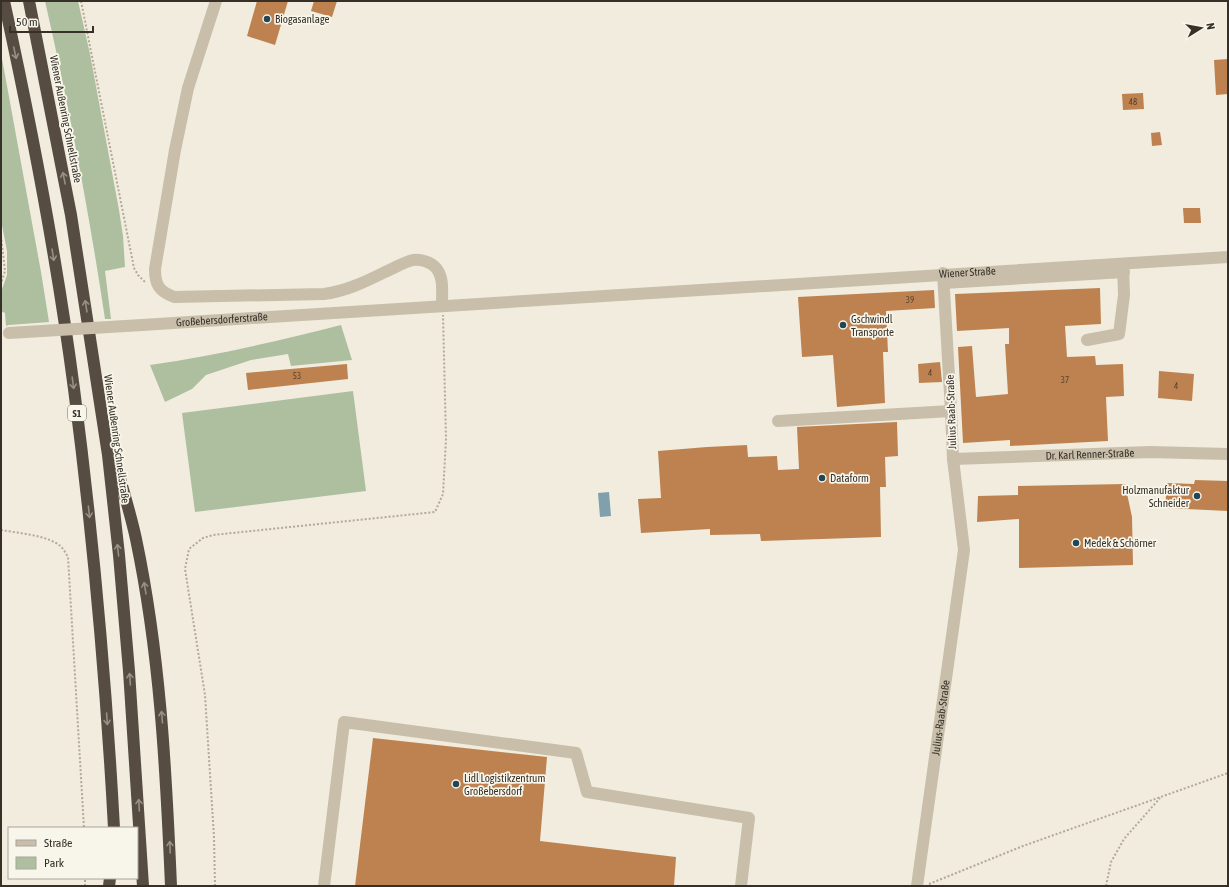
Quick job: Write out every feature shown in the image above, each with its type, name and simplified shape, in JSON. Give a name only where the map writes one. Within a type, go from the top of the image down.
[{"type":"highway","name":"S1","points":[[4,1],[32,137],[74,387],[101,640],[114,827]]},
{"type":"highway","name":"Wiener Außenring Schnellstraße","points":[[29,1],[71,215],[108,455],[130,671],[143,886]]},
{"type":"highway","points":[[101,414],[129,511],[140,558],[148,607],[157,669],[164,743],[171,886]]},
{"type":"street","points":[[216,1],[188,88],[175,150],[155,269],[155,278],[162,291],[174,297],[324,294],[346,290],[405,263],[414,260],[422,260],[430,263],[436,268],[440,275],[442,283],[442,304]]},
{"type":"street","name":"Wiener Straße","points":[[442,304],[706,287],[944,278],[1124,268],[1228,257]]},
{"type":"street","points":[[1087,340],[1119,334],[1124,295],[1124,268]]},
{"type":"street","name":"Julius Raab-Straße","points":[[944,278],[953,459],[964,550]]},
{"type":"street","name":"Großebersdorferstraße","points":[[5,333],[442,304]]},
{"type":"street","points":[[778,421],[951,411]]},
{"type":"street","name":"Dr. Karl Renner-Straße","points":[[953,459],[1150,452],[1228,454]]},
{"type":"street","name":"Julius-Raab-Straße","points":[[917,886],[964,550]]},
{"type":"street","points":[[324,886],[344,722],[576,753],[587,792],[749,818],[741,886]]},
{"type":"path","points":[[81,1],[134,268],[144,282],[157,284]]},
{"type":"path","points":[[1,236],[4,271],[1,284]]},
{"type":"path","points":[[215,886],[214,837],[205,695],[185,568],[189,549],[203,538],[213,535],[435,512],[443,494],[446,439],[442,304]]},
{"type":"path","points":[[1,530],[47,539],[58,543],[68,557],[84,827]]},
{"type":"path","points":[[925,886],[1023,846],[1228,773]]},
{"type":"path","points":[[1106,886],[1111,862],[1124,839],[1161,797]]},
{"type":"green space","points":[[45,1],[78,1],[90,54],[123,236],[125,267],[105,271],[111,319],[105,319],[78,159]]},
{"type":"green space","points":[[1,53],[49,322],[6,326],[5,313],[1,311],[1,292],[7,275],[7,251],[1,220]]},
{"type":"green space","points":[[341,325],[352,360],[291,366],[288,354],[251,360],[206,375],[192,389],[165,402],[150,365],[246,348]]},
{"type":"green space","points":[[353,391],[366,491],[195,512],[182,413]]},
{"type":"water","points":[[609,492],[611,516],[600,517],[598,493]]},
{"type":"building","name":"Biogasanlage","points":[[257,1],[288,1],[275,45],[247,36]]},
{"type":"building","points":[[314,1],[337,1],[332,17],[311,11]]},
{"type":"building","points":[[1228,59],[1228,94],[1216,95],[1214,60]]},
{"type":"building","points":[[1143,93],[1144,109],[1123,110],[1122,94]]},
{"type":"building","points":[[1160,132],[1162,145],[1152,146],[1151,133]]},
{"type":"building","points":[[1183,208],[1200,208],[1201,223],[1184,223]]},
{"type":"building","points":[[1100,288],[1101,324],[1065,326],[1067,357],[1095,356],[1096,365],[1123,364],[1124,396],[1106,397],[1108,441],[1010,446],[1010,440],[963,443],[958,347],[972,346],[976,397],[1008,394],[1005,344],[1009,344],[1009,328],[957,331],[955,294]]},
{"type":"building","points":[[934,290],[935,308],[886,311],[888,352],[883,352],[885,403],[837,407],[833,355],[802,357],[798,297]]},
{"type":"building","points":[[940,362],[942,382],[919,383],[918,364]]},
{"type":"building","points":[[347,364],[348,379],[248,390],[246,373]]},
{"type":"building","points":[[1159,371],[1194,374],[1192,401],[1158,398]]},
{"type":"building","points":[[897,422],[898,456],[885,457],[886,487],[880,487],[881,537],[761,541],[760,534],[710,535],[710,529],[641,533],[638,499],[661,498],[658,451],[747,445],[748,457],[777,456],[778,470],[799,469],[797,427]]},
{"type":"building","name":"Holzmanufaktur Schneider","points":[[1195,480],[1228,481],[1228,511],[1165,508],[1167,483],[1194,484]]},
{"type":"building","name":"Medek & Schörner","points":[[1125,484],[1132,517],[1133,565],[1019,568],[1019,519],[977,522],[978,496],[1018,495],[1018,486]]},
{"type":"building","name":"Lidl Logistikzentrum Großebersdorf","points":[[373,738],[547,757],[540,841],[676,857],[674,886],[355,886]]},
{"type":"place","name":"Biogasanlage","points":[[267,19]]},
{"type":"place","name":"Gschwindl Transporte","points":[[843,325]]},
{"type":"place","name":"Dataform","points":[[822,478]]},
{"type":"place","name":"Holzmanufaktur Schneider","points":[[1197,496]]},
{"type":"place","name":"Medek & Schörner","points":[[1076,543]]},
{"type":"place","name":"Lidl Logistikzentrum Großebersdorf","points":[[456,784]]}]
